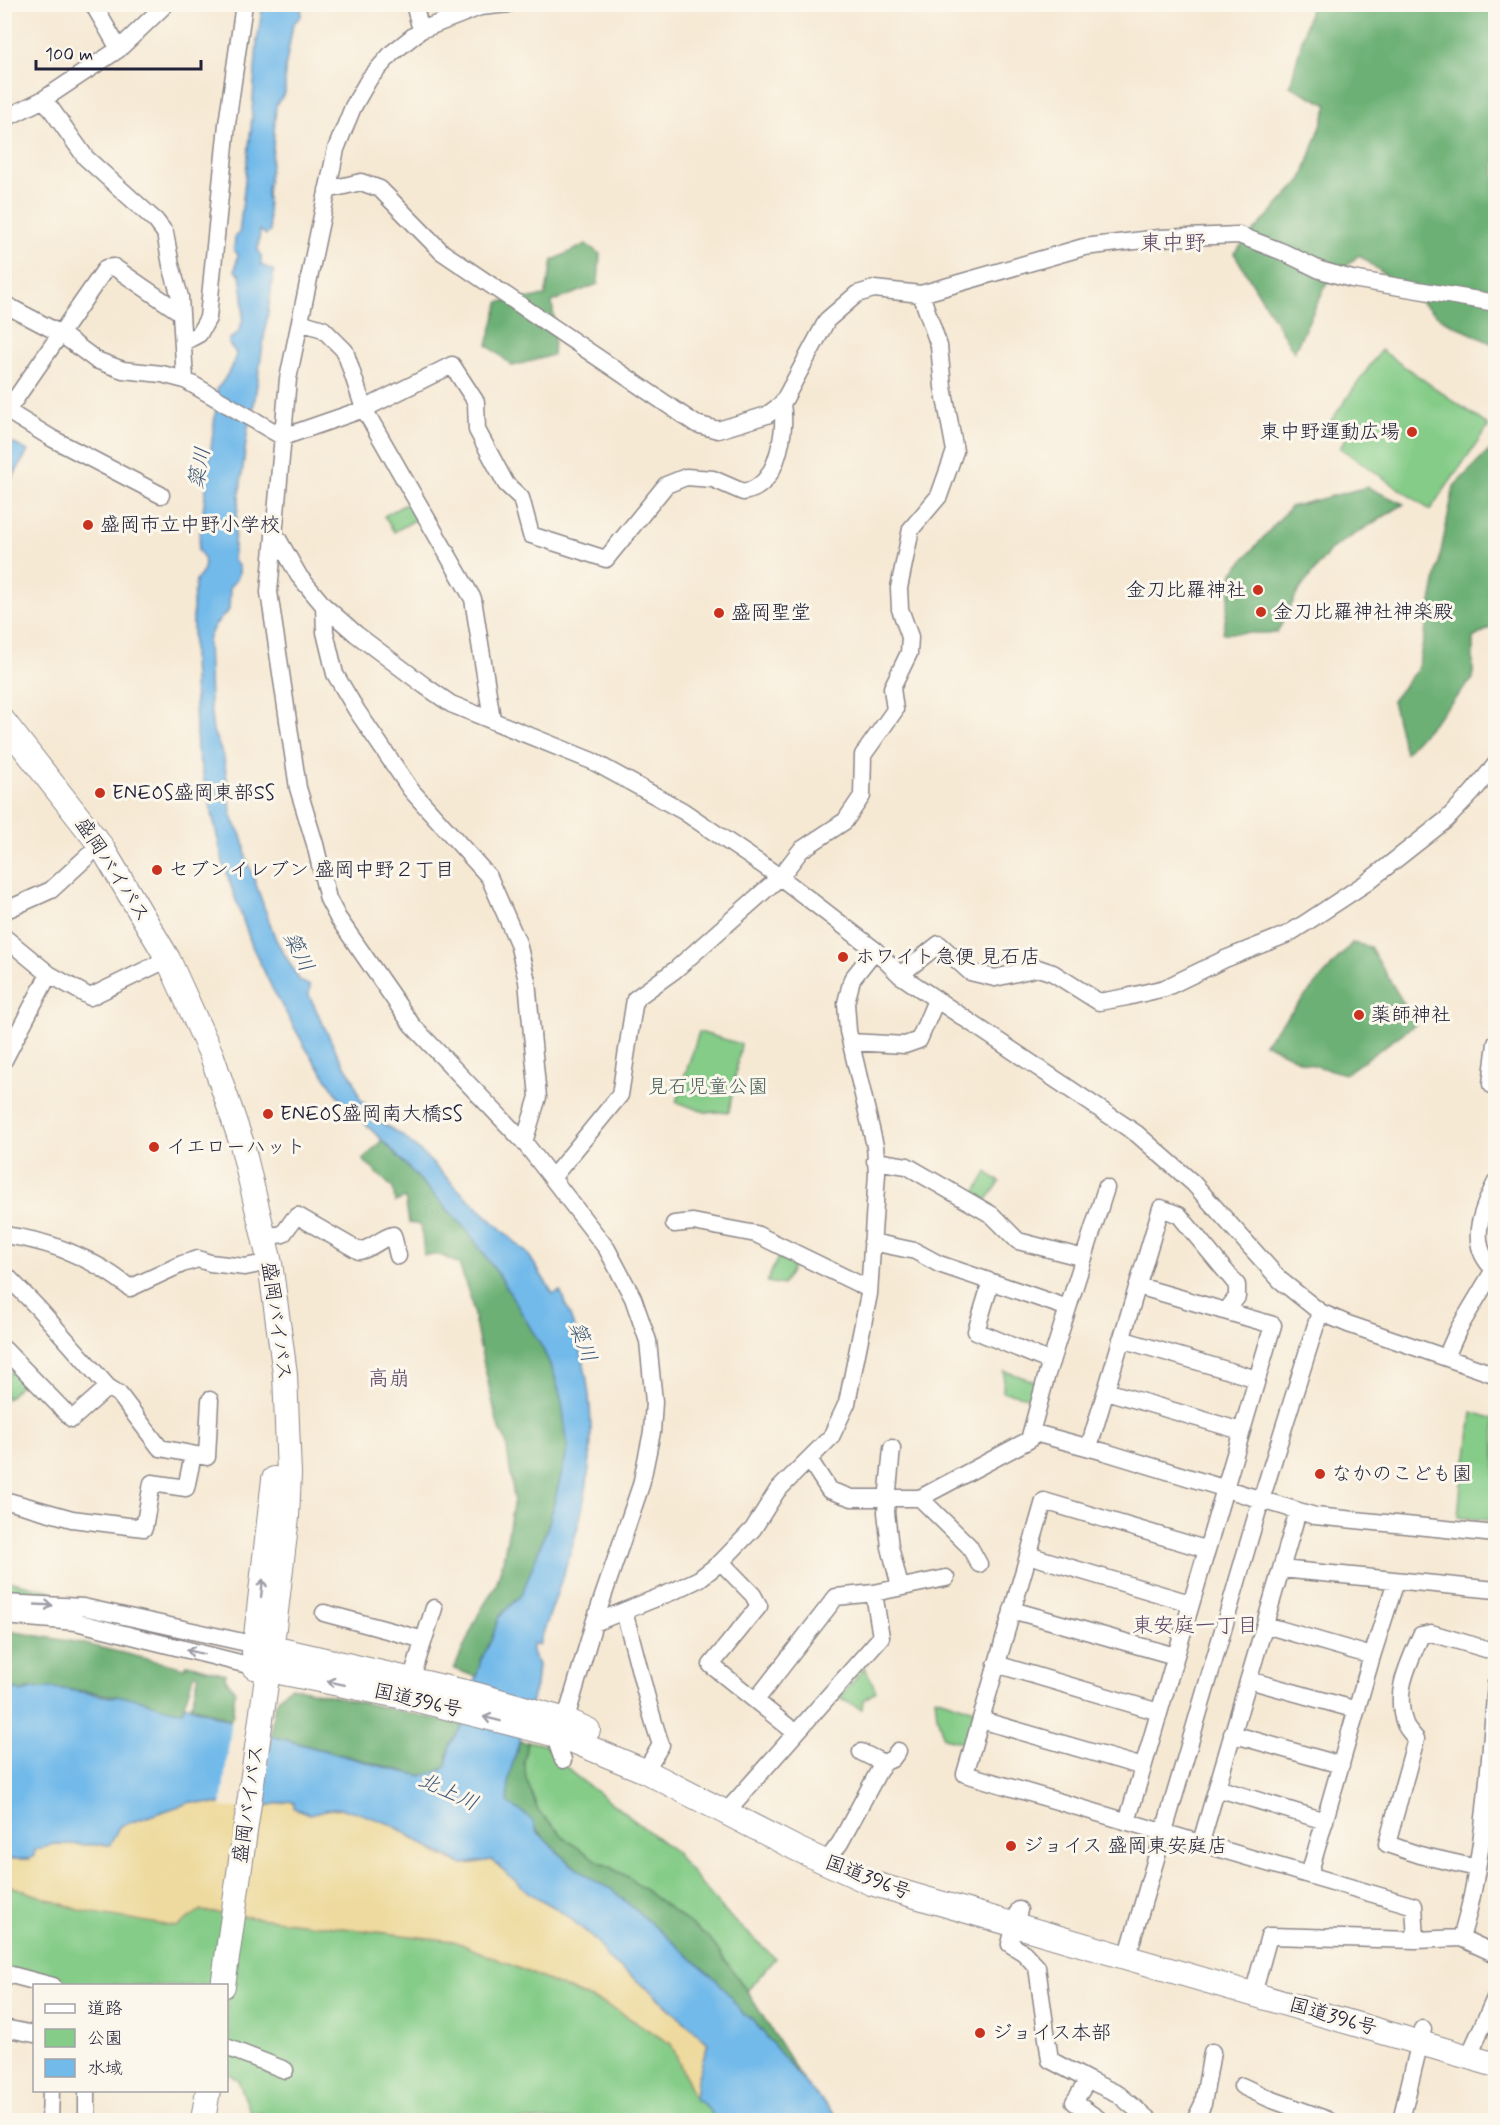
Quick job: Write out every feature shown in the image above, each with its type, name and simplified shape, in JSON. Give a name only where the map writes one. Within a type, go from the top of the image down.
[{"type":"highway","name":"盛岡バイパス","points":[[4,722],[101,846],[212,1056],[242,1144],[270,1263],[285,1374],[289,1474],[282,1572],[260,1669],[209,1984]]},
{"type":"highway","name":"盛岡バイパス","points":[[4,746],[89,855],[163,962],[202,1063],[224,1130],[255,1265],[273,1395],[274,1482],[260,1669],[223,1984]]},
{"type":"highway","name":"国道396号","points":[[260,1669],[415,1686],[557,1726],[648,1765],[731,1807],[803,1838],[830,1857],[871,1866],[1017,1917],[1479,2051],[1496,2066]]},
{"type":"highway","name":"国道396号","points":[[1017,1917],[1131,1944],[1255,1987]]},
{"type":"highway","points":[[191,2121],[195,2092]]},
{"type":"highway","points":[[204,2121],[208,2092]]},
{"type":"street","points":[[93,4],[119,49]]},
{"type":"street","points":[[7,112],[44,99],[119,49],[166,4]]},
{"type":"street","points":[[184,342],[199,334],[208,318],[227,124],[244,4]]},
{"type":"street","points":[[414,4],[421,30]]},
{"type":"street","points":[[509,4],[480,7],[421,30],[392,53],[369,79],[353,107],[336,149],[288,379],[269,592],[298,788],[315,844],[328,899],[356,946],[412,1025],[524,1142],[607,1248],[633,1298],[648,1341],[652,1383],[652,1432],[641,1485],[557,1726],[558,1746],[563,1760]]},
{"type":"street","points":[[44,99],[86,158],[156,221],[165,233],[180,297],[184,342],[192,384]]},
{"type":"street","points":[[327,190],[361,182],[380,189],[442,252],[696,424],[718,430],[767,416],[782,404],[827,320],[857,294],[874,289],[921,294],[1084,247],[1160,238],[1239,235],[1283,252],[1320,270],[1352,279],[1496,303]]},
{"type":"street","points":[[161,495],[53,439],[6,410],[106,268],[114,267],[181,313]]},
{"type":"street","points":[[552,1178],[620,1095],[635,999],[675,970],[780,878],[801,850],[845,821],[862,796],[863,755],[895,710],[892,688],[909,653],[910,637],[900,609],[899,588],[911,529],[939,496],[955,451],[943,387],[939,346],[921,294]]},
{"type":"street","points":[[4,304],[61,334],[96,360],[123,370],[168,375],[192,384],[283,437],[364,409],[452,365],[476,402],[477,430],[506,484],[521,498],[531,535],[606,559],[666,485],[686,477],[713,479],[743,492],[758,487],[771,470],[782,442],[784,418],[782,404]]},
{"type":"street","points":[[300,322],[323,329],[345,351],[364,409],[473,599],[492,719]]},
{"type":"street","points":[[274,532],[299,576],[324,606],[356,634],[425,686],[451,704],[602,766],[683,811],[780,878],[875,950],[900,975],[1137,1134],[1193,1182],[1280,1280],[1320,1312],[1348,1324],[1496,1375]]},
{"type":"street","points":[[324,606],[325,632],[335,674],[357,711],[411,790],[489,877],[518,943],[527,981],[538,1098],[524,1142]]},
{"type":"street","points":[[900,975],[939,944],[970,972],[995,978],[1038,968],[1053,972],[1099,1002],[1164,988],[1225,959],[1288,934],[1327,909],[1413,848],[1446,820],[1496,764]]},
{"type":"street","points":[[4,911],[51,890],[89,855]]},
{"type":"street","points":[[4,937],[49,974],[90,997],[163,962]]},
{"type":"street","points":[[594,1623],[699,1579],[721,1562],[753,1529],[777,1491],[831,1437],[847,1403],[869,1289],[877,1173],[875,1146],[851,1042],[846,1003],[852,980],[875,950]]},
{"type":"street","points":[[4,1060],[49,974]]},
{"type":"street","points":[[851,1042],[905,1045],[919,1041],[936,1000]]},
{"type":"street","points":[[1496,1042],[1491,1084],[1496,1089]]},
{"type":"street","points":[[875,1161],[907,1166],[992,1215],[1018,1241],[1084,1258]]},
{"type":"street","points":[[1446,1357],[1459,1328],[1494,1271],[1478,1245],[1479,1224],[1496,1182]]},
{"type":"street","points":[[809,1459],[829,1490],[852,1498],[920,1498],[1029,1440],[1106,1188]]},
{"type":"street","points":[[1089,1447],[1161,1208],[1179,1215],[1237,1285],[1237,1297],[1226,1311]]},
{"type":"street","points":[[263,1237],[283,1234],[298,1216],[359,1251],[366,1250],[393,1235],[398,1256]]},
{"type":"street","points":[[674,1224],[693,1222],[756,1234],[869,1289]]},
{"type":"street","points":[[4,1235],[45,1243],[81,1255],[113,1274],[130,1288],[198,1259],[210,1263],[255,1265]]},
{"type":"street","points":[[872,1242],[915,1251],[939,1264],[1068,1308]]},
{"type":"street","points":[[4,1274],[38,1308],[108,1387],[119,1395],[160,1448],[207,1457],[210,1400]]},
{"type":"street","points":[[991,1281],[976,1331],[1051,1362]]},
{"type":"street","points":[[1127,1822],[1205,1549],[1273,1325],[1138,1286]]},
{"type":"street","points":[[1131,1944],[1261,1500],[1320,1312]]},
{"type":"street","points":[[1121,1339],[1257,1379]]},
{"type":"street","points":[[4,1348],[72,1419],[108,1387]]},
{"type":"street","points":[[1106,1391],[1241,1431]]},
{"type":"street","points":[[1031,1432],[1089,1447],[1315,1516],[1496,1534]]},
{"type":"street","points":[[892,1448],[886,1512],[890,1547],[900,1587]]},
{"type":"street","points":[[4,1500],[72,1519],[144,1528],[152,1483],[186,1488],[192,1455]]},
{"type":"street","points":[[920,1498],[969,1546],[979,1564]]},
{"type":"street","points":[[1205,1549],[1044,1501],[965,1774],[1414,1906],[1416,1940]]},
{"type":"street","points":[[1201,1842],[1298,1510]]},
{"type":"street","points":[[1028,1555],[1190,1603]]},
{"type":"street","points":[[721,1562],[753,1595],[759,1606],[711,1665],[796,1733]]},
{"type":"street","points":[[1281,1569],[1496,1590]]},
{"type":"street","points":[[756,1700],[836,1597],[874,1593],[946,1578]]},
{"type":"street","points":[[1309,1875],[1396,1581]]},
{"type":"street","points":[[731,1807],[881,1637],[874,1593]]},
{"type":"street","points":[[4,1603],[83,1607],[260,1669]]},
{"type":"street","points":[[415,1686],[424,1640],[434,1608]]},
{"type":"street","points":[[1012,1610],[1175,1656]]},
{"type":"street","points":[[624,1612],[636,1652],[645,1697],[661,1745],[648,1765]]},
{"type":"street","points":[[324,1613],[424,1640]]},
{"type":"street","points":[[4,1616],[76,1622],[260,1669]]},
{"type":"street","points":[[1265,1625],[1372,1656]]},
{"type":"street","points":[[1477,1868],[1420,1855],[1387,1844],[1416,1739],[1405,1725],[1401,1701],[1401,1681],[1421,1635],[1431,1633],[1496,1652]]},
{"type":"street","points":[[996,1664],[1159,1712]]},
{"type":"street","points":[[1249,1680],[1357,1710]]},
{"type":"street","points":[[1461,1938],[1469,1914],[1492,1778],[1496,1683]]},
{"type":"street","points":[[981,1720],[1143,1767]]},
{"type":"street","points":[[1232,1734],[1341,1765]]},
{"type":"street","points":[[830,1857],[883,1763],[892,1759],[898,1751]]},
{"type":"street","points":[[861,1752],[883,1763]]},
{"type":"street","points":[[1217,1788],[1324,1821]]},
{"type":"street","points":[[1017,1917],[1010,1944],[1024,1953],[1036,1967],[1050,2060],[1118,2094],[1149,2121]]},
{"type":"street","points":[[1255,1987],[1269,1936],[1416,1940],[1461,1938],[1496,1954]]},
{"type":"street","points":[[4,1973],[45,1984]]},
{"type":"street","points":[[1479,2051],[1496,1996]]},
{"type":"street","points":[[4,2028],[33,2034]]},
{"type":"street","points":[[1401,2121],[1422,2036]]},
{"type":"street","points":[[228,2048],[285,2070]]},
{"type":"street","points":[[1195,2121],[1203,2104],[1212,2052]]},
{"type":"street","points":[[1088,2080],[1074,2102],[1100,2121]]},
{"type":"street","points":[[1242,2086],[1328,2121]]},
{"type":"street","points":[[50,2121],[51,2092]]},
{"type":"street","points":[[87,2092],[87,2121]]},
{"type":"green space","points":[[1311,5],[1495,5],[1495,345],[1445,321],[1359,255],[1327,283],[1294,352],[1234,253],[1302,179],[1328,105],[1290,86]]},
{"type":"green space","points":[[586,244],[600,254],[598,284],[552,302],[555,325],[553,355],[513,366],[487,345],[499,302],[545,296],[553,260]]},
{"type":"green space","name":"東中野運動広場","points":[[1381,350],[1489,426],[1430,510],[1340,448],[1347,437],[1328,425]]},
{"type":"green space","points":[[1495,445],[1495,625],[1473,638],[1473,679],[1405,753],[1392,701],[1418,668],[1454,486]]},
{"type":"green space","points":[[1367,487],[1404,504],[1331,549],[1298,592],[1277,633],[1223,633],[1233,572],[1290,507]]},
{"type":"green space","points":[[413,500],[422,516],[394,532],[384,516]]},
{"type":"green space","points":[[1352,943],[1370,947],[1416,1024],[1345,1074],[1302,1062],[1264,1043]]},
{"type":"green space","name":"見石児童公園","points":[[699,1032],[741,1044],[729,1112],[705,1112],[676,1102]]},
{"type":"green space","points":[[382,1140],[467,1230],[501,1278],[543,1349],[554,1374],[562,1402],[568,1448],[549,1523],[522,1594],[499,1617],[491,1641],[481,1660],[477,1677],[454,1669],[478,1615],[496,1585],[503,1561],[514,1499],[506,1441],[498,1426],[471,1300],[459,1264],[440,1255],[424,1255],[421,1225],[409,1223],[405,1198],[395,1202],[393,1188],[363,1160]]},
{"type":"green space","points":[[987,1172],[1000,1182],[984,1204],[973,1197]]},
{"type":"green space","points":[[778,1257],[794,1266],[783,1285],[767,1282]]},
{"type":"green space","points":[[16,1367],[27,1378],[7,1399],[4,1380]]},
{"type":"green space","points":[[1004,1371],[1040,1383],[1034,1398],[1003,1392]]},
{"type":"green space","points":[[1472,1412],[1495,1419],[1495,1521],[1458,1517]]},
{"type":"green space","points":[[4,1580],[52,1591],[52,1598],[5,1599]]},
{"type":"green space","points":[[9,1631],[81,1643],[185,1668],[187,1664],[226,1674],[225,1678],[235,1691],[232,1720],[191,1706],[199,1675],[194,1674],[182,1711],[165,1710],[145,1701],[84,1691],[28,1689],[21,1692],[15,1689],[5,1691],[5,1642]]},
{"type":"green space","points":[[865,1667],[876,1691],[863,1701],[862,1709],[839,1698]]},
{"type":"green space","points":[[290,1687],[463,1725],[448,1753],[447,1765],[436,1773],[422,1776],[271,1736],[276,1703]]},
{"type":"green space","points":[[935,1697],[975,1710],[966,1743],[944,1738],[937,1716]]},
{"type":"green space","points":[[520,1741],[528,1743],[524,1761],[526,1778],[538,1811],[568,1841],[628,1877],[710,1939],[747,1991],[804,2082],[751,2018],[744,2016],[718,1981],[611,1889],[592,1880],[575,1867],[507,1803],[510,1772]]},
{"type":"green space","points":[[528,1741],[545,1745],[553,1751],[576,1776],[673,1850],[724,1911],[775,1958],[747,1991],[710,1939],[628,1877],[568,1841],[538,1811],[526,1778],[524,1761]]},
{"type":"green space","points":[[5,1884],[82,1911],[199,1911],[454,1941],[613,2008],[671,2044],[695,2099],[705,2105],[717,2120],[274,2120],[259,2112],[252,2116],[238,2080],[228,2074],[230,2030],[228,2029],[228,1984],[70,1984],[5,1968]]},
{"type":"sand","points":[[290,1801],[309,1814],[341,1809],[374,1816],[442,1856],[459,1863],[471,1864],[492,1860],[529,1893],[571,1919],[599,1943],[606,1957],[650,1991],[708,2043],[695,2099],[671,2044],[613,2008],[454,1941],[199,1911],[177,1927],[82,1911],[5,1884],[4,1859],[29,1859],[35,1850],[54,1844],[109,1845],[120,1826],[191,1802],[260,1807]]},
{"type":"water","name":"北上川","points":[[263,5],[302,5],[301,16],[293,24],[285,69],[285,93],[276,105],[267,194],[270,232],[266,235],[260,230],[258,250],[261,255],[261,265],[274,271],[253,411],[248,427],[235,531],[233,560],[238,566],[239,573],[230,586],[229,610],[214,626],[208,640],[213,731],[224,758],[232,817],[244,842],[246,857],[276,940],[300,981],[310,986],[309,995],[338,1055],[354,1080],[360,1099],[376,1113],[382,1123],[403,1136],[528,1254],[553,1294],[560,1291],[579,1343],[589,1396],[591,1423],[588,1477],[579,1522],[563,1576],[539,1645],[532,1643],[532,1652],[538,1665],[536,1686],[510,1772],[507,1803],[529,1818],[536,1831],[568,1862],[611,1889],[718,1981],[744,2015],[751,2018],[804,2082],[840,2120],[717,2120],[705,2105],[695,2099],[697,2080],[708,2043],[651,1991],[606,1957],[599,1943],[571,1919],[529,1893],[492,1860],[462,1864],[393,1825],[353,1811],[334,1808],[309,1814],[294,1808],[294,1803],[290,1801],[260,1807],[191,1802],[120,1826],[109,1845],[54,1844],[35,1850],[34,1856],[29,1859],[5,1859],[4,1691],[16,1689],[21,1692],[54,1688],[110,1697],[130,1697],[163,1708],[182,1711],[185,1705],[271,1736],[391,1769],[422,1776],[442,1770],[447,1765],[450,1745],[463,1725],[481,1660],[491,1641],[499,1617],[522,1594],[549,1523],[568,1448],[562,1402],[554,1373],[543,1349],[501,1278],[467,1230],[341,1100],[307,1050],[273,990],[252,946],[224,866],[197,749],[193,602],[196,580],[202,574],[205,562],[198,551],[217,388],[233,362],[236,353],[229,344],[229,339],[236,335],[242,320],[243,300],[240,275],[235,271],[238,254],[234,251],[235,236],[239,234],[251,128],[257,41]]},
{"type":"water","points":[[5,439],[28,451],[7,487],[4,486]]},
{"type":"pier","points":[[232,1717],[271,1733],[261,1810],[221,1807]]},
{"type":"place","name":"東中野運動広場","points":[[1412,432]]},
{"type":"place","name":"盛岡市立中野小学校","points":[[88,525]]},
{"type":"place","name":"金刀比羅神社","points":[[1258,590]]},
{"type":"place","name":"金刀比羅神社神楽殿","points":[[1261,612]]},
{"type":"place","name":"盛岡聖堂","points":[[719,613]]},
{"type":"place","name":"ENEOS盛岡東部SS","points":[[100,793]]},
{"type":"place","name":"セブンイレブン 盛岡中野２丁目","points":[[157,870]]},
{"type":"place","name":"ホワイト急便 見石店","points":[[843,957]]},
{"type":"place","name":"薬師神社","points":[[1359,1015]]},
{"type":"place","name":"ENEOS盛岡南大橋SS","points":[[268,1114]]},
{"type":"place","name":"イエローハット","points":[[154,1147]]},
{"type":"place","name":"なかのこども園","points":[[1320,1474]]},
{"type":"place","name":"ジョイス 盛岡東安庭店","points":[[1011,1846]]},
{"type":"place","name":"ジョイス本部","points":[[980,2033]]},
{"type":"district","name":"東中野","points":[[1173,244]]},
{"type":"district","name":"高崩","points":[[389,1379]]},
{"type":"district","name":"東安庭一丁目","points":[[1195,1626]]},
{"type":"water label","name":"簗川","points":[[200,468]]},
{"type":"water label","name":"簗川","points":[[298,952]]},
{"type":"water label","name":"簗川","points":[[582,1342]]}]
